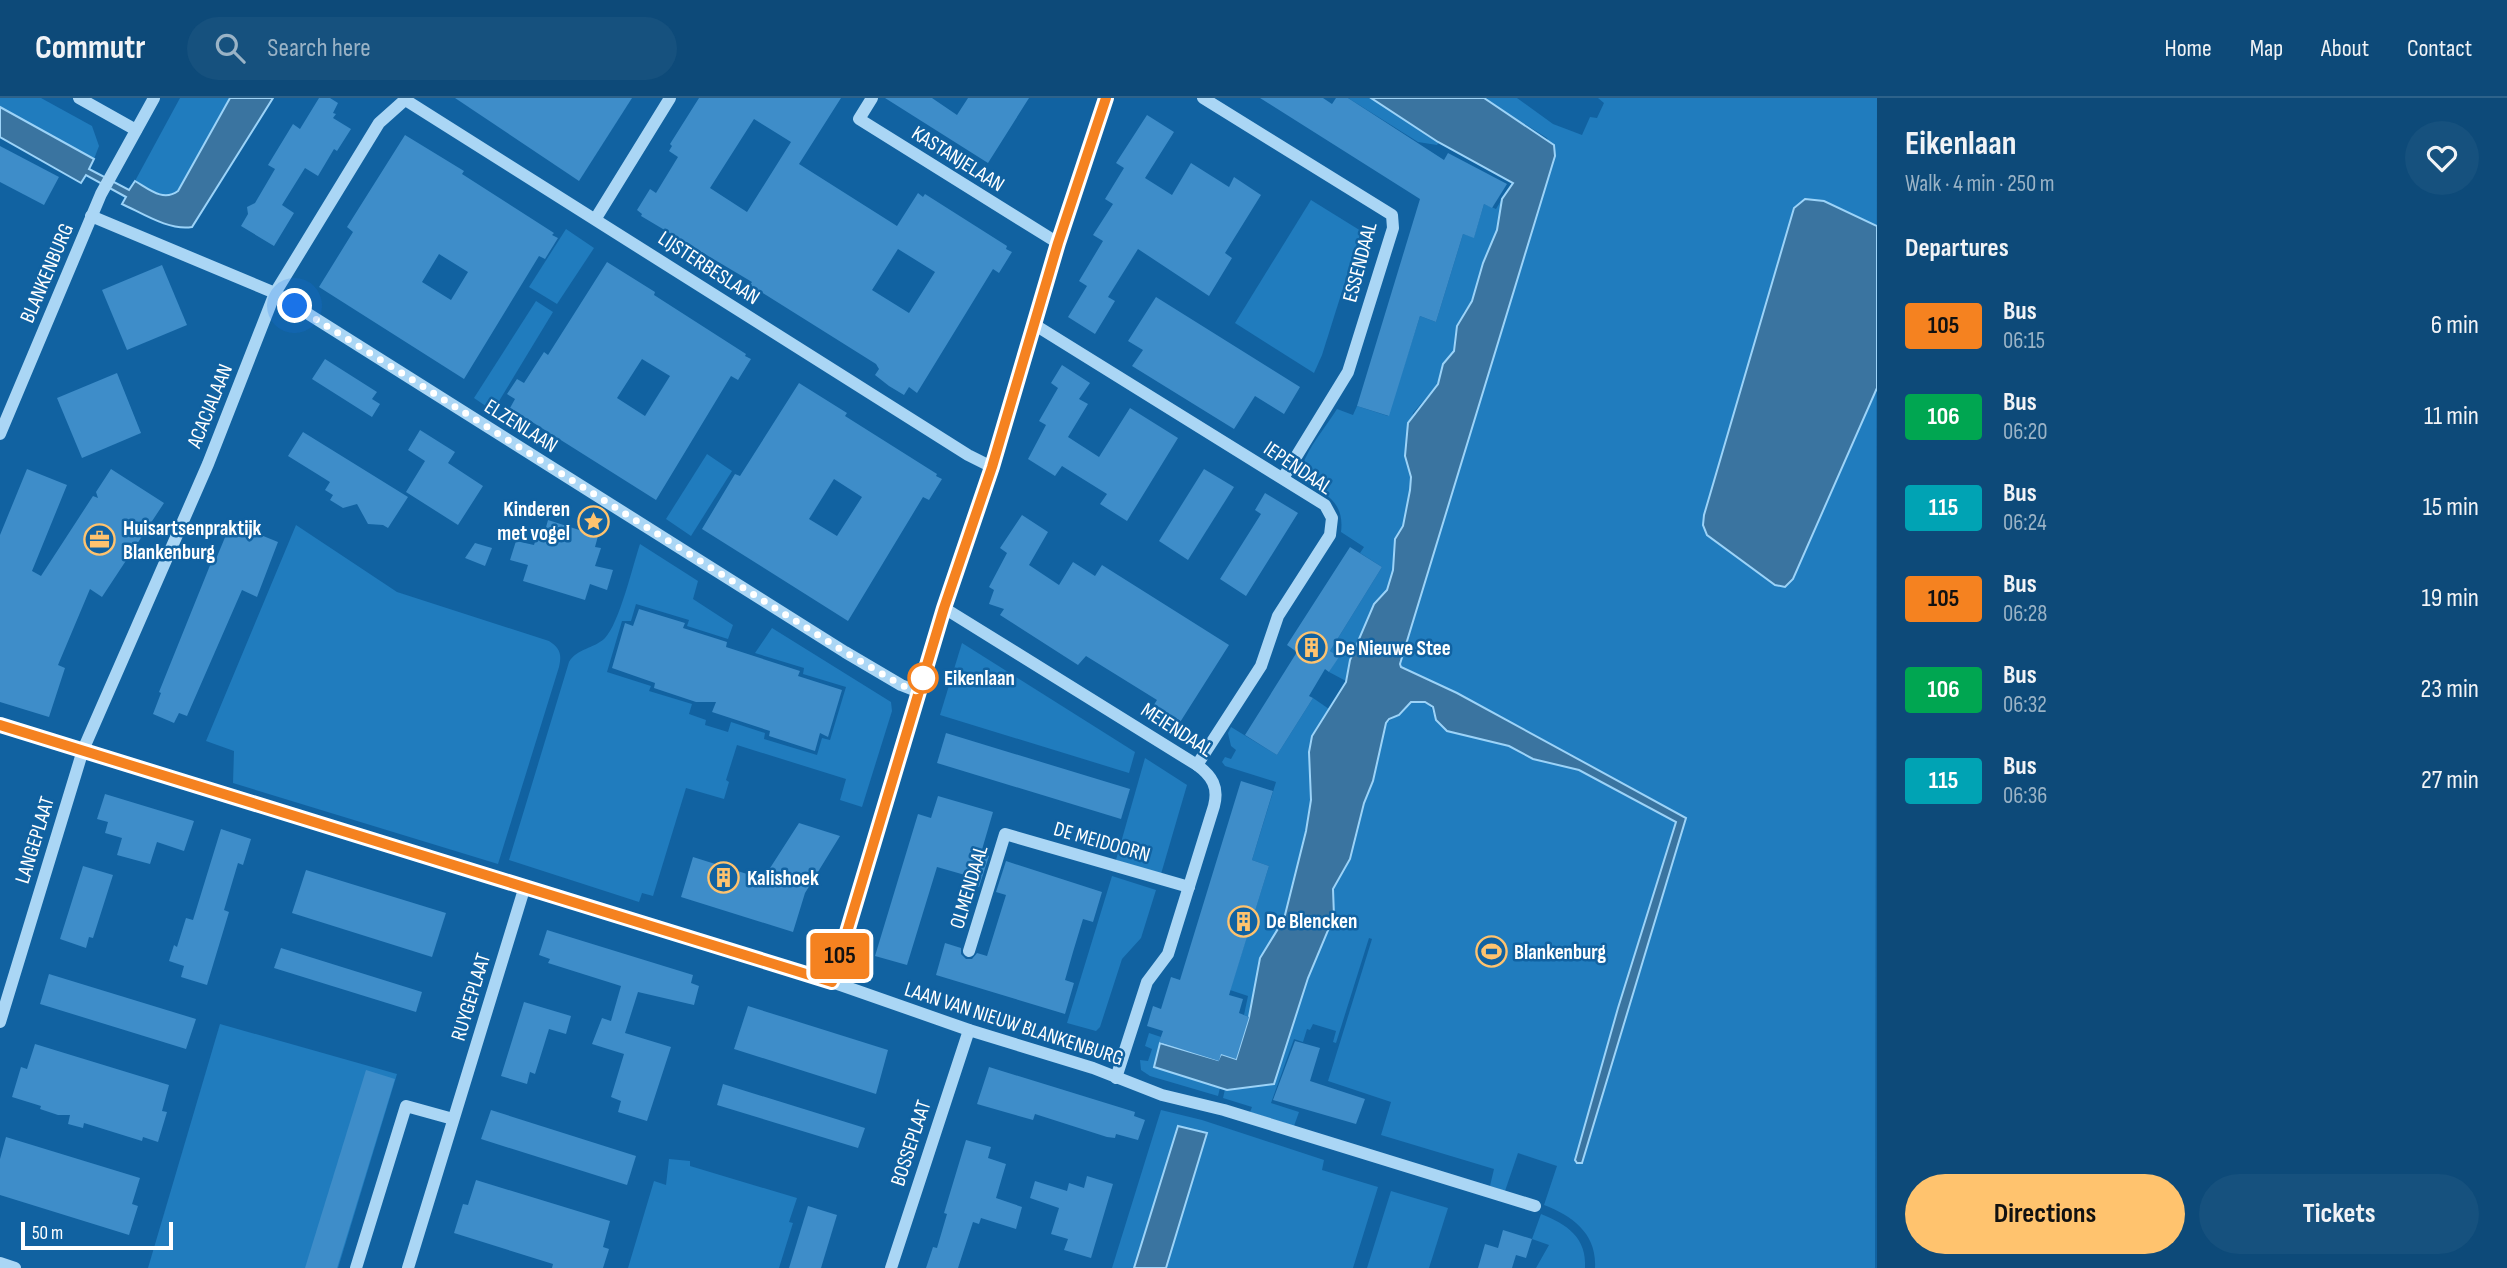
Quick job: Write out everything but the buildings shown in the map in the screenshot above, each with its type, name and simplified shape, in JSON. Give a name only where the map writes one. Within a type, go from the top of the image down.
[{"type":"street","points":[[79,98],[136,130]]},
{"type":"street","name":"BLANKENBURG","points":[[0,434],[91,216],[154,98]]},
{"type":"street","points":[[596,218],[670,98]]},
{"type":"street","name":"KASTANJELAAN","points":[[872,98],[859,119],[1058,243]]},
{"type":"street","points":[[832,982],[944,608],[992,467],[1058,243],[1106,98]]},
{"type":"street","name":"ESSENDAAL","points":[[1203,98],[1392,215],[1393,228],[1348,372],[1283,478]]},
{"type":"street","name":"LIJSTERBESLAAN","points":[[407,99],[916,422],[992,467]]},
{"type":"street","name":"ACACIALAAN","points":[[83,750],[208,464],[275,293],[379,123],[407,99]]},
{"type":"street","name":"ELZENLAAN","points":[[91,216],[275,293],[845,652],[901,685],[919,692]]},
{"type":"street","name":"IEPENDAAL","points":[[1035,325],[1325,505],[1332,518],[1330,535],[1278,616],[1261,666],[1197,765]]},
{"type":"street","name":"MEIENDAAL","points":[[944,608],[1210,775],[1216,794],[1189,887],[1168,954],[1147,982],[1116,1078]]},
{"type":"street","name":"LAAN VAN NIEUW BLANKENBURG","points":[[0,724],[832,982],[1162,1095],[1217,1108],[1535,1206]]},
{"type":"street","name":"LANGEPLAAT","points":[[0,1022],[83,750]]},
{"type":"street","name":"DE MEIDOORN","points":[[1005,834],[1189,887]]},
{"type":"street","name":"OLMENDAAL","points":[[969,951],[1005,834]]},
{"type":"street","name":"RUYGEPLAAT","points":[[408,1268],[525,886]]},
{"type":"street","name":"BOSSEPLAAT","points":[[891,1268],[969,1030]]},
{"type":"street","points":[[356,1268],[406,1106],[453,1119]]},
{"type":"street","points":[[0,1263],[15,1268]]},
{"type":"shaded area","points":[[0,98],[41,98],[92,126],[99,146],[94,159],[0,107]]},
{"type":"shaded area","points":[[180,98],[230,98],[178,191],[164,197],[135,181]]},
{"type":"shaded area","points":[[230,98],[273,98],[192,227],[165,224],[147,216],[122,204],[126,197],[86,175],[81,183],[0,137],[0,107],[94,159],[89,169],[129,190],[135,181],[156,193],[167,195],[178,191]]},
{"type":"shaded area","points":[[1348,98],[1371,98],[1439,142],[1437,145],[1418,142]]},
{"type":"shaded area","points":[[1371,98],[1484,98],[1554,145],[1555,156],[1400,664],[1401,667],[1457,693],[1686,818],[1582,1163],[1575,1160],[1618,1008],[1676,822],[1579,770],[1533,759],[1509,746],[1447,731],[1436,720],[1433,707],[1425,702],[1411,702],[1399,715],[1386,723],[1373,781],[1364,803],[1350,859],[1333,889],[1334,916],[1308,978],[1274,1084],[1227,1090],[1154,1067],[1160,1043],[1218,1060],[1221,1054],[1236,1059],[1249,1017],[1260,958],[1284,919],[1306,831],[1311,800],[1309,752],[1312,736],[1346,682],[1350,660],[1374,604],[1387,590],[1393,570],[1395,539],[1403,526],[1410,490],[1411,477],[1405,456],[1408,423],[1438,384],[1443,364],[1454,351],[1457,326],[1472,301],[1483,263],[1497,230],[1502,199],[1513,183],[1438,142]]},
{"type":"shaded area","points":[[1484,98],[1517,98],[1553,124],[1582,135],[1590,117],[1597,118],[1604,103],[1598,98],[1877,98],[1875,1268],[1595,1268],[1592,1245],[1581,1228],[1544,1205],[1557,1166],[1518,1153],[1505,1191],[1490,1186],[1494,1169],[1381,1135],[1391,1102],[1328,1081],[1372,939],[1369,938],[1336,1043],[1333,1042],[1336,1031],[1313,1024],[1310,1030],[1307,1029],[1303,1042],[1294,1039],[1271,1103],[1299,1112],[1294,1126],[1250,1112],[1252,1107],[1223,1098],[1225,1089],[1274,1084],[1308,978],[1334,916],[1333,889],[1350,859],[1364,803],[1373,781],[1386,723],[1403,712],[1411,702],[1420,701],[1430,705],[1435,717],[1447,731],[1509,746],[1533,759],[1579,770],[1677,822],[1618,1008],[1580,1163],[1686,818],[1457,693],[1401,667],[1401,657],[1555,156],[1547,138]]},
{"type":"shaded area","points":[[1502,199],[1497,230],[1483,263],[1472,301],[1464,312],[1455,335],[1454,351],[1443,364],[1438,384],[1413,413],[1405,456],[1411,477],[1410,490],[1403,526],[1395,539],[1393,570],[1387,590],[1374,604],[1350,660],[1346,681],[1329,672],[1338,657],[1330,651],[1382,567],[1360,553],[1364,547],[1341,532],[1341,517],[1336,506],[1329,497],[1306,481],[1302,475],[1302,467],[1337,409],[1353,415],[1357,406],[1388,416],[1420,316],[1436,322],[1463,234],[1474,237],[1484,204],[1496,209]]},
{"type":"shaded area","points":[[1805,199],[1824,201],[1877,226],[1877,388],[1793,579],[1785,587],[1775,585],[1707,535],[1703,525],[1794,208]]},
{"type":"shaded area","points":[[1311,200],[1361,231],[1314,373],[1235,323]]},
{"type":"shaded area","points":[[566,229],[594,248],[557,304],[529,287]]},
{"type":"shaded area","points":[[536,301],[553,312],[493,411],[474,398]]},
{"type":"shaded area","points":[[707,454],[732,471],[691,536],[666,519]]},
{"type":"shaded area","points":[[296,525],[397,592],[549,641],[558,649],[559,667],[498,864],[233,783],[234,751],[206,741]]},
{"type":"shaded area","points":[[640,544],[698,581],[693,599],[733,625],[728,639],[687,626],[689,620],[636,604],[631,621],[622,621],[607,672],[651,686],[649,691],[692,704],[689,714],[706,720],[705,725],[728,732],[731,722],[765,733],[764,739],[817,755],[822,738],[830,740],[846,687],[803,674],[804,668],[755,653],[772,628],[891,702],[892,711],[862,807],[840,800],[846,779],[737,745],[726,780],[729,782],[724,799],[686,788],[653,896],[642,893],[639,902],[509,860],[569,662],[576,654],[601,642],[610,631]]},
{"type":"shaded area","points":[[962,643],[1135,752],[1129,773],[940,715]]},
{"type":"shaded area","points":[[1313,698],[1329,709],[1319,724],[1309,752],[1311,800],[1306,831],[1284,919],[1260,958],[1249,1017],[1244,1015],[1248,996],[1230,990],[1269,866],[1252,860],[1276,782],[1225,766],[1222,762],[1225,757],[1231,759],[1236,750],[1231,746],[1228,733],[1231,727],[1277,755]]},
{"type":"shaded area","points":[[1145,758],[1187,785],[1161,874],[1116,860]]},
{"type":"shaded area","points":[[1112,876],[1156,890],[1141,938],[1122,959],[1100,1027],[1096,1031],[1067,1023]]},
{"type":"shaded area","points":[[220,1024],[397,1074],[338,1268],[148,1268]]},
{"type":"shaded area","points":[[1149,1033],[1161,1037],[1154,1067],[1220,1088],[1218,1096],[1150,1076],[1141,1070],[1140,1060],[1148,1061],[1152,1049],[1145,1046]]},
{"type":"shaded area","points":[[1161,1110],[1202,1120],[1324,1160],[1322,1170],[1378,1187],[1353,1268],[1166,1268],[1207,1133],[1178,1126],[1134,1268],[1112,1268]]},
{"type":"shaded area","points":[[1178,1126],[1207,1133],[1166,1268],[1134,1268]]},
{"type":"shaded area","points":[[669,1159],[690,1161],[690,1166],[797,1198],[789,1222],[793,1223],[779,1268],[628,1268],[654,1181],[666,1185]]},
{"type":"shaded area","points":[[1391,1191],[1448,1208],[1429,1268],[1367,1268]]},
{"type":"shaded area","points":[[1541,1214],[1559,1222],[1579,1240],[1585,1257],[1585,1268],[1536,1268],[1549,1245],[1532,1239]]},
{"type":"bus line","name":"105","points":[[0,725],[832,982],[944,608],[992,467],[1058,243],[1106,98]]},
{"type":"place","name":"Kinderen met vogel","points":[[593,521]]},
{"type":"place","name":"Huisartsenpraktijk Blankenburg","points":[[100,540]]},
{"type":"place","name":"De Nieuwe Stee","points":[[1312,648]]},
{"type":"place","name":"Eikenlaan","points":[[923,678]]},
{"type":"place","name":"Kalishoek","points":[[724,878]]},
{"type":"place","name":"De Blencken","points":[[1243,921]]},
{"type":"place","name":"Blankenburg","points":[[1491,952]]},
{"type":"route","points":[[295,306],[845,652],[901,685],[919,692],[924,676],[923,678]]}]
